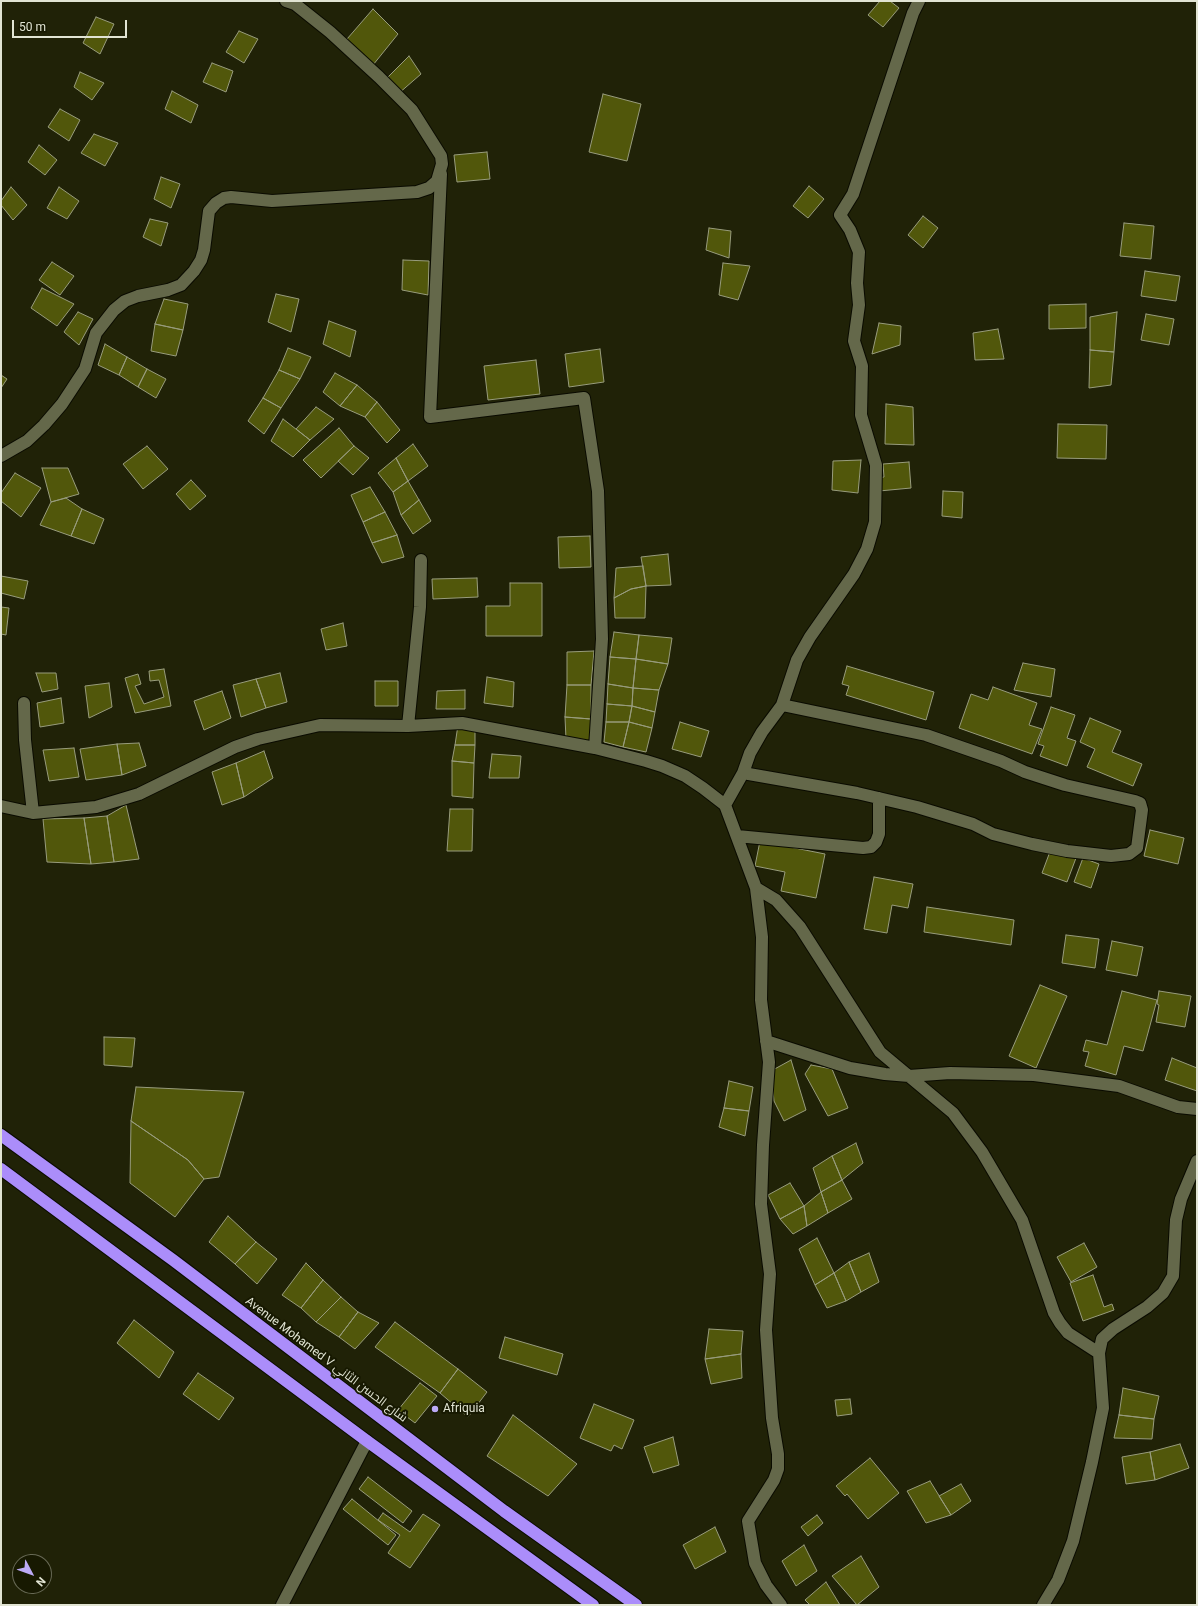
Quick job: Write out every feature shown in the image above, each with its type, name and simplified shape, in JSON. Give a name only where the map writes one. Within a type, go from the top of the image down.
[{"type":"highway","name":"Avenue Mohamed V شارع الحسن الثاني","points":[[1,1135],[173,1260],[504,1511],[636,1605]]},
{"type":"highway","points":[[2,1171],[367,1441],[593,1605]]},
{"type":"street","points":[[286,1],[295,4],[330,32],[379,77],[412,110],[441,156],[442,164],[430,417],[584,398],[598,491],[602,639],[595,748]]},
{"type":"street","points":[[726,805],[743,773],[753,748],[762,732],[782,705],[797,660],[810,637],[854,574],[867,549],[875,522],[876,465],[861,416],[862,366],[854,341],[859,305],[857,283],[859,252],[850,230],[840,215],[853,194],[913,13],[919,1]]},
{"type":"street","points":[[1,456],[27,441],[44,425],[62,404],[85,369],[96,333],[114,310],[124,301],[138,296],[168,290],[181,285],[194,272],[201,260],[204,250],[209,211],[216,203],[224,198],[272,200],[417,192],[429,188],[437,182],[441,172]]},
{"type":"street","points":[[408,726],[420,607],[421,560]]},
{"type":"street","points":[[24,703],[25,740],[32,813]]},
{"type":"street","points":[[743,773],[879,798],[917,807],[973,824],[993,834],[1067,850],[1111,856],[1129,854],[1137,848],[1142,810],[1140,803],[1065,785],[1025,772],[1001,761],[926,735],[782,705]]},
{"type":"street","points":[[1,806],[32,813],[96,807],[139,794],[221,753],[258,739],[320,725],[408,726],[462,723],[595,748],[662,766],[685,776],[726,805],[756,888],[762,938],[761,1000],[769,1062],[763,1145],[761,1204],[770,1274],[766,1330],[772,1418],[778,1454],[778,1469],[774,1480],[748,1521],[755,1563],[766,1585],[781,1605]]},
{"type":"street","points":[[737,836],[863,848],[871,847],[876,842],[879,834],[879,798]]},
{"type":"street","points":[[756,888],[776,900],[800,928],[880,1052],[953,1113],[982,1152],[1022,1220],[1054,1313],[1068,1333],[1099,1353]]},
{"type":"street","points":[[766,1041],[850,1068],[885,1074],[909,1076],[950,1073],[1034,1075],[1118,1086],[1178,1107],[1197,1109]]},
{"type":"street","points":[[1043,1605],[1058,1580],[1073,1541],[1092,1462],[1103,1408],[1099,1353],[1102,1339],[1113,1329],[1147,1307],[1163,1293],[1173,1276],[1176,1220],[1181,1199],[1193,1178],[1197,1161]]},
{"type":"street","points":[[282,1605],[367,1441]]},
{"type":"building","points":[[880,1],[890,1],[899,8],[883,27],[868,15]]},
{"type":"building","points":[[373,9],[398,34],[373,65],[347,39]]},
{"type":"building","points":[[96,17],[114,24],[100,54],[83,43]]},
{"type":"building","points":[[239,31],[258,39],[244,63],[226,52]]},
{"type":"building","points":[[409,56],[421,74],[398,94],[387,78]]},
{"type":"building","points":[[212,63],[233,71],[226,92],[203,82]]},
{"type":"building","points":[[80,72],[104,83],[92,100],[74,87]]},
{"type":"building","points":[[172,91],[198,105],[191,123],[165,109]]},
{"type":"building","points":[[603,94],[641,104],[627,161],[589,152]]},
{"type":"building","points":[[60,109],[80,120],[69,141],[48,127]]},
{"type":"building","points":[[94,134],[118,143],[105,166],[81,153]]},
{"type":"building","points":[[39,145],[57,160],[45,175],[28,162]]},
{"type":"building","points":[[487,152],[490,179],[457,182],[454,155]]},
{"type":"building","points":[[161,177],[180,184],[171,208],[154,199]]},
{"type":"building","points":[[809,186],[824,199],[808,218],[793,206]]},
{"type":"building","points":[[11,187],[27,205],[13,220],[1,205],[1,201]]},
{"type":"building","points":[[59,187],[79,201],[67,219],[47,208]]},
{"type":"building","points":[[923,216],[938,228],[923,248],[908,235]]},
{"type":"building","points":[[150,219],[168,223],[161,246],[143,237]]},
{"type":"building","points":[[1124,223],[1154,226],[1151,259],[1120,256]]},
{"type":"building","points":[[709,228],[731,231],[729,258],[706,250]]},
{"type":"building","points":[[403,260],[429,261],[428,295],[402,290]]},
{"type":"building","points":[[52,262],[74,276],[60,295],[39,280]]},
{"type":"building","points":[[723,263],[750,266],[738,300],[719,295]]},
{"type":"building","points":[[1145,271],[1180,276],[1176,301],[1141,296]]},
{"type":"building","points":[[42,288],[74,304],[57,326],[31,308]]},
{"type":"building","points":[[276,294],[299,299],[291,332],[268,322]]},
{"type":"building","points":[[164,299],[188,304],[183,330],[155,324]]},
{"type":"building","points":[[1086,304],[1086,328],[1049,329],[1049,305]]},
{"type":"building","points":[[78,312],[93,319],[79,345],[64,332]]},
{"type":"building","points":[[1117,312],[1114,352],[1090,350],[1090,317]]},
{"type":"building","points":[[1146,314],[1174,319],[1169,345],[1141,340]]},
{"type":"building","points":[[329,321],[356,331],[350,357],[323,344]]},
{"type":"building","points":[[879,323],[901,326],[900,345],[872,354]]},
{"type":"building","points":[[155,324],[183,330],[176,356],[151,351]]},
{"type":"building","points":[[998,329],[1004,359],[975,360],[973,333]]},
{"type":"building","points":[[105,344],[127,357],[119,375],[98,365]]},
{"type":"building","points":[[288,348],[311,357],[300,379],[279,370]]},
{"type":"building","points":[[600,349],[604,382],[569,387],[565,354]]},
{"type":"building","points":[[1090,350],[1114,352],[1111,385],[1089,388]]},
{"type":"building","points":[[127,357],[147,369],[138,387],[119,375]]},
{"type":"building","points":[[536,360],[540,394],[488,400],[484,366]]},
{"type":"building","points":[[147,369],[166,379],[156,398],[138,387]]},
{"type":"building","points":[[279,370],[300,379],[281,408],[263,398]]},
{"type":"building","points":[[335,373],[357,385],[340,406],[323,392]]},
{"type":"building","points":[[1,375],[7,379],[1,388]]},
{"type":"building","points":[[357,385],[377,402],[365,417],[340,406]]},
{"type":"building","points":[[263,398],[281,408],[264,434],[248,421]]},
{"type":"building","points":[[377,402],[400,430],[387,443],[365,417]]},
{"type":"building","points":[[886,404],[913,407],[914,445],[885,444]]},
{"type":"building","points":[[316,407],[334,419],[310,440],[296,429]]},
{"type":"building","points":[[283,419],[310,440],[293,457],[271,441]]},
{"type":"building","points":[[1058,424],[1107,425],[1106,459],[1057,458]]},
{"type":"building","points":[[339,428],[354,446],[321,478],[303,460]]},
{"type":"building","points":[[413,444],[428,466],[408,481],[396,458]]},
{"type":"building","points":[[147,446],[168,469],[143,489],[123,464]]},
{"type":"building","points":[[354,446],[369,458],[353,475],[338,461]]},
{"type":"building","points":[[396,458],[408,481],[393,492],[378,473]]},
{"type":"building","points":[[861,460],[858,493],[832,490],[833,461]]},
{"type":"building","points":[[909,462],[911,488],[879,491],[878,478],[884,477],[883,464]]},
{"type":"building","points":[[42,468],[68,468],[79,494],[51,502]]},
{"type":"building","points":[[15,473],[41,488],[21,517],[1,501],[1,493]]},
{"type":"building","points":[[191,480],[206,496],[190,510],[176,494]]},
{"type":"building","points":[[408,481],[419,500],[401,515],[393,492]]},
{"type":"building","points":[[370,487],[385,512],[363,522],[351,495]]},
{"type":"building","points":[[943,491],[963,492],[962,518],[942,516]]},
{"type":"building","points":[[66,498],[82,509],[71,536],[40,525],[51,502]]},
{"type":"building","points":[[419,500],[431,521],[413,534],[401,515]]},
{"type":"building","points":[[82,509],[104,519],[94,544],[71,536]]},
{"type":"building","points":[[385,512],[397,535],[372,543],[363,522]]},
{"type":"building","points":[[397,535],[404,557],[382,563],[372,543]]},
{"type":"building","points":[[590,536],[591,567],[559,568],[558,537]]},
{"type":"building","points":[[668,554],[671,585],[646,586],[641,557]]},
{"type":"building","points":[[643,566],[646,586],[631,589],[614,598],[616,568]]},
{"type":"building","points":[[1,576],[28,581],[24,599],[1,593]]},
{"type":"building","points":[[477,578],[478,597],[433,599],[432,579]]},
{"type":"building","points":[[510,583],[542,583],[542,636],[486,636],[486,606],[510,606]]},
{"type":"building","points":[[646,586],[645,618],[615,618],[614,598],[631,589]]},
{"type":"building","points":[[1,607],[9,608],[6,635],[1,634]]},
{"type":"building","points":[[343,623],[347,646],[326,650],[321,629]]},
{"type":"building","points":[[614,632],[639,635],[636,659],[610,657]]},
{"type":"building","points":[[639,635],[672,638],[668,664],[636,659]]},
{"type":"building","points":[[594,651],[591,685],[567,685],[567,652]]},
{"type":"building","points":[[610,657],[636,659],[633,688],[608,684]]},
{"type":"building","points":[[636,659],[668,664],[659,690],[633,688]]},
{"type":"building","points":[[1023,663],[1055,669],[1051,697],[1014,690]]},
{"type":"building","points":[[847,666],[934,692],[926,720],[846,695],[849,686],[842,684]]},
{"type":"building","points":[[164,669],[171,706],[135,713],[125,678],[138,674],[141,684],[135,686],[144,704],[164,697],[159,680],[150,681],[149,671]]},
{"type":"building","points":[[36,673],[56,673],[58,689],[42,692]]},
{"type":"building","points":[[280,673],[287,702],[266,708],[256,679]]},
{"type":"building","points":[[487,677],[514,682],[513,707],[484,703]]},
{"type":"building","points":[[256,679],[266,708],[241,717],[233,685]]},
{"type":"building","points":[[375,681],[398,681],[398,706],[375,706]]},
{"type":"building","points":[[109,683],[112,707],[89,718],[85,686]]},
{"type":"building","points":[[608,684],[633,688],[632,706],[607,704]]},
{"type":"building","points":[[567,685],[591,685],[591,719],[565,717]]},
{"type":"building","points":[[993,687],[1037,703],[1029,725],[1042,729],[1032,754],[959,728],[971,694],[988,700]]},
{"type":"building","points":[[633,688],[659,690],[655,712],[632,706]]},
{"type":"building","points":[[465,690],[465,709],[436,709],[437,691]]},
{"type":"building","points":[[222,691],[231,718],[204,730],[194,701]]},
{"type":"building","points":[[61,698],[64,723],[40,727],[37,703]]},
{"type":"building","points":[[607,704],[632,706],[629,722],[606,722]]},
{"type":"building","points":[[632,706],[655,712],[652,728],[629,722]]},
{"type":"building","points":[[1051,707],[1075,715],[1067,738],[1076,741],[1067,766],[1040,756],[1044,746],[1038,744]]},
{"type":"building","points":[[565,717],[591,719],[591,741],[566,739]]},
{"type":"building","points":[[1090,718],[1121,731],[1112,752],[1142,764],[1133,786],[1087,767],[1095,749],[1080,742]]},
{"type":"building","points":[[606,722],[629,722],[623,747],[604,742]]},
{"type":"building","points":[[629,722],[652,728],[646,752],[623,747]]},
{"type":"building","points":[[680,722],[709,731],[701,757],[672,749]]},
{"type":"building","points":[[458,725],[475,726],[475,745],[455,745]]},
{"type":"building","points":[[139,743],[146,766],[122,775],[117,744]]},
{"type":"building","points":[[117,744],[122,775],[86,780],[80,749]]},
{"type":"building","points":[[455,745],[475,745],[474,763],[452,761]]},
{"type":"building","points":[[74,748],[79,777],[49,781],[43,750]]},
{"type":"building","points":[[264,751],[273,778],[244,797],[236,763]]},
{"type":"building","points":[[492,754],[521,756],[519,778],[489,778]]},
{"type":"building","points":[[452,761],[474,763],[473,798],[452,796]]},
{"type":"building","points":[[236,763],[244,797],[222,805],[212,772]]},
{"type":"building","points":[[126,805],[139,859],[114,862],[107,816]]},
{"type":"building","points":[[450,809],[473,809],[472,851],[447,851]]},
{"type":"building","points":[[107,816],[114,862],[91,864],[84,818]]},
{"type":"building","points":[[84,818],[91,864],[47,862],[43,819]]},
{"type":"building","points":[[1150,830],[1184,838],[1178,864],[1144,856]]},
{"type":"building","points":[[760,841],[825,854],[816,898],[781,891],[785,872],[755,866]]},
{"type":"building","points":[[1051,849],[1076,858],[1067,882],[1042,873]]},
{"type":"building","points":[[1083,858],[1099,864],[1091,888],[1074,882]]},
{"type":"building","points":[[874,877],[913,884],[908,908],[892,905],[887,933],[864,929]]},
{"type":"building","points":[[927,907],[1014,920],[1011,945],[924,932]]},
{"type":"building","points":[[1066,935],[1099,939],[1095,968],[1062,963]]},
{"type":"building","points":[[1112,941],[1143,947],[1137,976],[1106,970]]},
{"type":"building","points":[[1040,985],[1067,996],[1036,1068],[1009,1056]]},
{"type":"building","points":[[1122,991],[1157,1000],[1143,1051],[1124,1046],[1116,1075],[1085,1066],[1089,1052],[1083,1051],[1086,1040],[1107,1045]]},
{"type":"building","points":[[1159,991],[1191,996],[1185,1027],[1156,1022],[1159,1005],[1157,1004]]},
{"type":"building","points":[[104,1037],[135,1038],[132,1067],[104,1065]]},
{"type":"building","points":[[1172,1058],[1197,1068],[1197,1091],[1165,1080]]},
{"type":"building","points":[[791,1060],[806,1110],[784,1121],[774,1101],[771,1071]]},
{"type":"building","points":[[811,1065],[832,1069],[848,1108],[828,1116],[805,1074]]},
{"type":"building","points":[[729,1081],[753,1087],[749,1111],[724,1108]]},
{"type":"building","points":[[136,1087],[244,1092],[219,1177],[204,1179],[188,1160],[131,1121]]},
{"type":"building","points":[[724,1108],[749,1111],[745,1136],[719,1127]]},
{"type":"building","points":[[131,1121],[188,1160],[204,1179],[175,1217],[130,1183]]},
{"type":"building","points":[[856,1143],[863,1163],[842,1180],[832,1156]]},
{"type":"building","points":[[832,1156],[842,1180],[821,1192],[813,1168]]},
{"type":"building","points":[[842,1180],[852,1199],[828,1213],[821,1192]]},
{"type":"building","points":[[790,1183],[804,1206],[780,1219],[768,1195]]},
{"type":"building","points":[[821,1192],[828,1213],[807,1226],[804,1206]]},
{"type":"building","points":[[804,1206],[807,1226],[793,1234],[780,1219]]},
{"type":"building","points":[[228,1216],[256,1242],[235,1264],[209,1242]]},
{"type":"building","points":[[817,1238],[834,1273],[815,1285],[799,1249]]},
{"type":"building","points":[[256,1242],[277,1259],[257,1284],[235,1264]]},
{"type":"building","points":[[1084,1243],[1097,1267],[1071,1282],[1057,1257]]},
{"type":"building","points":[[869,1253],[879,1282],[861,1292],[849,1262]]},
{"type":"building","points":[[849,1262],[861,1292],[846,1301],[834,1273]]},
{"type":"building","points":[[306,1263],[323,1280],[301,1308],[282,1295]]},
{"type":"building","points":[[834,1273],[846,1301],[827,1308],[815,1285]]},
{"type":"building","points":[[1093,1275],[1104,1307],[1112,1304],[1114,1310],[1083,1321],[1070,1283]]},
{"type":"building","points":[[323,1280],[341,1297],[316,1322],[301,1308]]},
{"type":"building","points":[[341,1297],[358,1312],[339,1337],[316,1322]]},
{"type":"building","points":[[358,1312],[379,1323],[355,1349],[339,1337]]},
{"type":"building","points":[[134,1320],[174,1352],[159,1378],[117,1343]]},
{"type":"building","points":[[395,1322],[458,1369],[440,1393],[375,1347]]},
{"type":"building","points":[[709,1329],[743,1331],[741,1354],[705,1359]]},
{"type":"building","points":[[505,1337],[563,1354],[557,1375],[499,1358]]},
{"type":"building","points":[[741,1354],[742,1378],[711,1384],[705,1359]]},
{"type":"building","points":[[458,1369],[487,1392],[468,1417],[440,1393]]},
{"type":"building","points":[[198,1373],[234,1398],[219,1420],[183,1394]]},
{"type":"building","points":[[420,1383],[437,1396],[415,1423],[398,1410]]},
{"type":"building","points":[[1123,1388],[1159,1396],[1154,1419],[1119,1415]]},
{"type":"building","points":[[850,1399],[852,1414],[837,1416],[835,1400]]},
{"type":"building","points":[[594,1404],[634,1420],[622,1449],[614,1445],[611,1451],[580,1438]]},
{"type":"building","points":[[513,1415],[577,1464],[548,1496],[487,1456]]},
{"type":"building","points":[[1119,1415],[1154,1419],[1152,1439],[1114,1438]]},
{"type":"building","points":[[673,1437],[679,1465],[653,1473],[644,1447]]},
{"type":"building","points":[[1180,1444],[1189,1468],[1155,1480],[1150,1452]]},
{"type":"building","points":[[1150,1452],[1155,1480],[1126,1484],[1122,1457]]},
{"type":"building","points":[[870,1458],[899,1493],[868,1519],[847,1494],[845,1496],[836,1486]]},
{"type":"building","points":[[368,1477],[412,1511],[403,1523],[359,1489]]},
{"type":"building","points":[[930,1481],[951,1515],[926,1523],[907,1491]]},
{"type":"building","points":[[961,1484],[971,1501],[951,1515],[939,1496]]},
{"type":"building","points":[[352,1499],[396,1535],[388,1545],[343,1509]]},
{"type":"building","points":[[383,1513],[410,1532],[423,1514],[440,1525],[410,1568],[388,1553],[400,1535],[378,1520]]},
{"type":"building","points":[[817,1515],[823,1523],[808,1536],[801,1527]]},
{"type":"building","points":[[715,1527],[726,1552],[695,1569],[683,1545]]},
{"type":"building","points":[[804,1545],[817,1571],[796,1586],[782,1561]]},
{"type":"building","points":[[861,1556],[879,1587],[857,1605],[832,1576]]},
{"type":"building","points":[[826,1582],[840,1605],[810,1605],[805,1600]]},
{"type":"place","name":"Afriquia","points":[[435,1409]]}]
